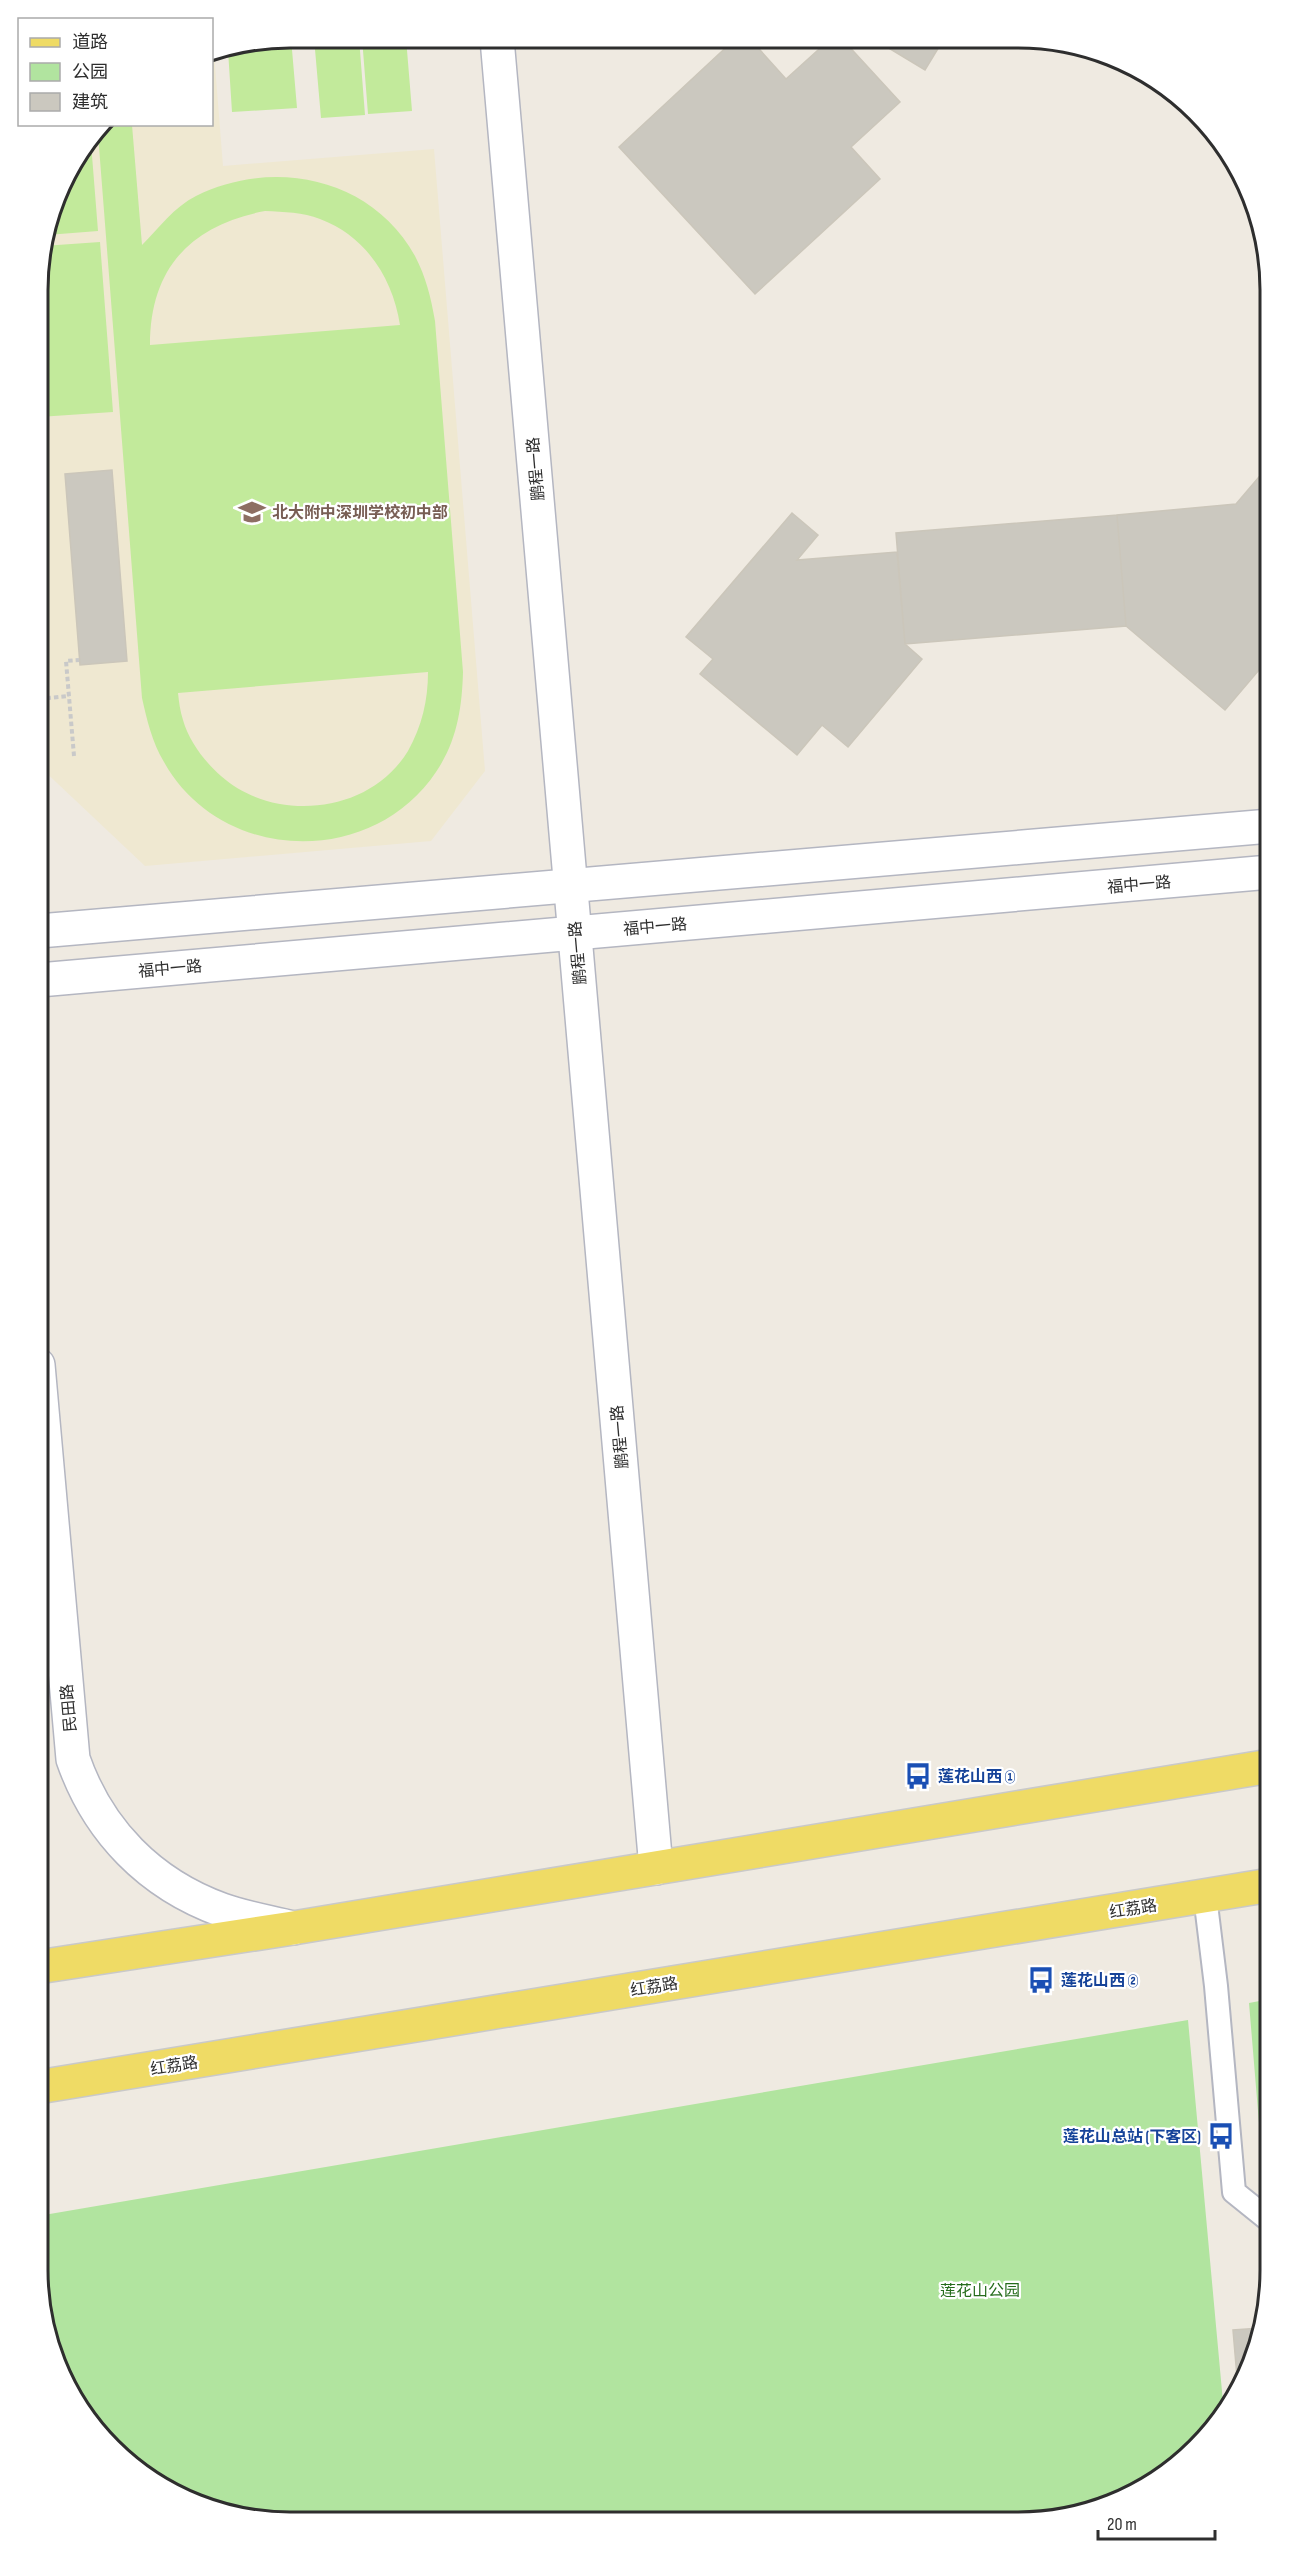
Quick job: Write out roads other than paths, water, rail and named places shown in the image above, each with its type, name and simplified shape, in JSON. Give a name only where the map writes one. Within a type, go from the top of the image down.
[{"type":"main road","points":[[48,1965],[293,1928],[1260,1768]]},
{"type":"main road","name":"红荔路","points":[[48,2085],[1260,1887]]},
{"type":"street","name":"鹏程一路","points":[[498,48],[656,1868]]},
{"type":"street","points":[[48,930],[1260,827]]},
{"type":"street","name":"福中一路","points":[[48,979],[1260,873]]},
{"type":"street","name":"民田路","points":[[48,1478],[73,1759],[89,1798],[124,1848],[163,1881],[191,1897],[224,1910],[293,1928]]},
{"type":"lane","points":[[1205,1896],[1216,1986],[1234,2192],[1260,2213]]},
{"type":"place","name":"北大附中深圳学校初中部","points":[[252,512]]},
{"type":"place","name":"莲花山西 ①","points":[[918,1776]]},
{"type":"place","name":"莲花山西 ②","points":[[1041,1980]]},
{"type":"place","name":"莲花山总站 (下客区)","points":[[1221,2136]]},
{"type":"park label","name":"莲花山公园","points":[[980,2290]]}]
